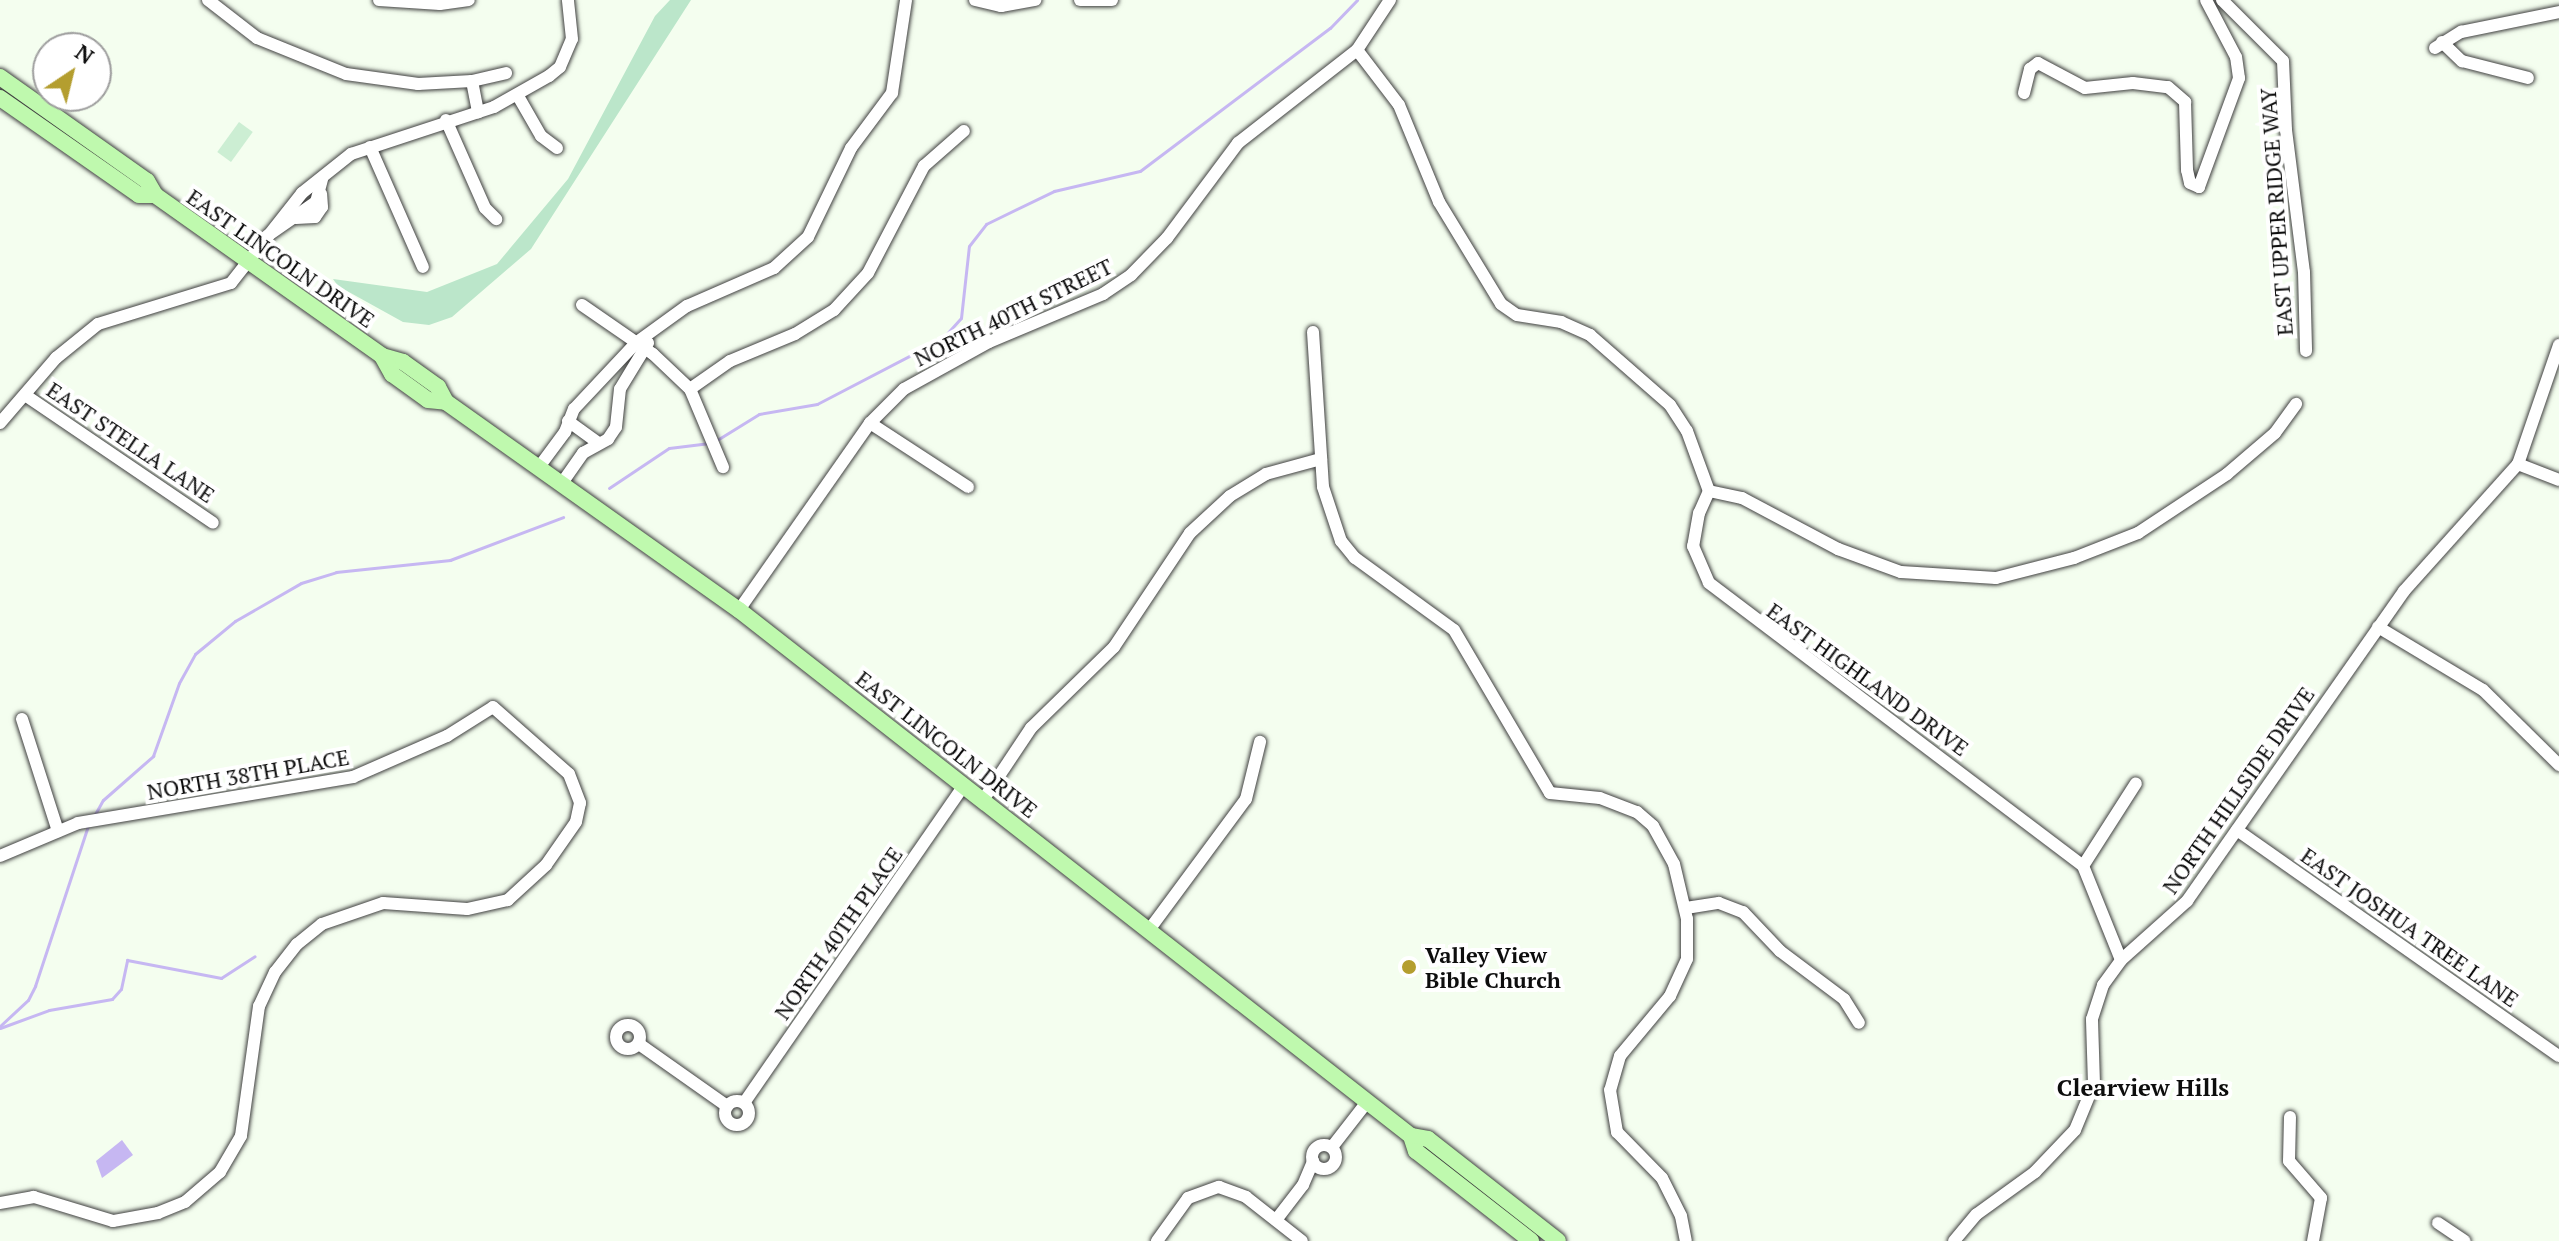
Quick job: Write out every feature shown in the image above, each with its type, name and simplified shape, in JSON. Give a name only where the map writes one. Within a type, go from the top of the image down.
[{"type":"main road","name":"EAST LINCOLN DRIVE","points":[[0,77],[147,181],[155,195],[382,356],[402,381],[428,400],[446,402],[739,610],[1411,1136],[1428,1139],[1558,1241]]},
{"type":"main road","name":"EAST LINCOLN DRIVE","points":[[0,98],[139,195],[155,195]]},
{"type":"main road","name":"EAST LINCOLN DRIVE","points":[[1411,1136],[1416,1151],[1531,1241]]},
{"type":"street","points":[[208,0],[257,38],[346,74],[418,84],[472,81],[506,73]]},
{"type":"street","points":[[379,0],[440,4],[469,0]]},
{"type":"street","points":[[0,423],[76,337],[98,324],[231,283],[302,193],[351,154],[518,96],[560,67],[568,52],[574,24],[568,0]]},
{"type":"street","points":[[539,467],[568,421],[658,326],[687,306],[774,268],[808,237],[851,148],[892,93],[906,0]]},
{"type":"street","points":[[975,0],[1001,6],[1035,0]]},
{"type":"street","points":[[1080,0],[1112,0]]},
{"type":"street","name":"NORTH 40TH STREET","points":[[739,610],[870,423],[930,372],[1103,294],[1131,275],[1167,238],[1238,143],[1357,50],[1390,0]]},
{"type":"street","points":[[2024,93],[2030,69],[2038,63],[2085,88],[2133,83],[2168,87],[2185,102],[2187,170],[2190,183],[2199,187],[2239,78],[2236,57],[2206,0]]},
{"type":"street","name":"EAST UPPER RIDGE WAY","points":[[2222,0],[2283,61],[2304,272],[2306,351]]},
{"type":"street","points":[[2528,78],[2462,61],[2438,45],[2461,32],[2559,12]]},
{"type":"street","points":[[1357,50],[1399,105],[1439,202],[1501,304],[1517,315],[1561,322],[1590,335],[1670,405],[1687,431],[1709,491],[1742,498],[1838,549],[1901,572],[1996,578],[2062,562],[2138,533],[2227,474],[2275,433],[2296,404]]},
{"type":"street","points":[[472,81],[478,112]]},
{"type":"street","points":[[518,96],[541,136],[557,148]]},
{"type":"street","points":[[446,120],[485,208],[496,219]]},
{"type":"street","points":[[690,389],[730,361],[795,334],[834,310],[868,273],[924,166],[964,131]]},
{"type":"street","points":[[370,147],[423,267]]},
{"type":"street","points":[[263,241],[296,218],[315,217],[322,207],[322,179]]},
{"type":"street","points":[[582,305],[641,345],[690,389],[720,460]]},
{"type":"street","points":[[1313,332],[1326,498],[1341,541],[1355,558],[1454,630],[1550,793],[1618,803],[1653,826],[1674,864],[1686,908],[1687,959],[1680,981],[1620,1056],[1610,1090],[1617,1132],[1662,1178],[1681,1216],[1686,1241]]},
{"type":"street","points":[[562,483],[597,442],[608,439],[616,427],[620,389],[641,345]]},
{"type":"street","name":"NORTH HILLSIDE DRIVE","points":[[1954,1241],[1982,1209],[2055,1153],[2077,1127],[2094,1084],[2094,1010],[2121,960],[2187,901],[2378,627],[2427,562],[2518,464],[2559,345]]},
{"type":"street","name":"EAST STELLA LANE","points":[[25,395],[213,523]]},
{"type":"street","points":[[568,421],[597,442]]},
{"type":"street","points":[[870,423],[968,487]]},
{"type":"street","points":[[983,800],[1031,728],[1114,647],[1190,533],[1230,496],[1266,474],[1321,459]]},
{"type":"street","points":[[2518,464],[2559,480]]},
{"type":"street","name":"EAST HIGHLAND DRIVE","points":[[1709,491],[1699,513],[1693,546],[1709,583],[2083,866]]},
{"type":"street","points":[[2378,627],[2483,690],[2559,765]]},
{"type":"street","name":"NORTH 38TH PLACE","points":[[0,856],[58,831],[353,777],[447,736],[493,707],[569,774],[578,789],[576,822],[526,888],[508,900],[467,909],[383,903],[356,909],[297,944],[275,972],[259,1006],[241,1136],[220,1172],[185,1202],[158,1213],[113,1221],[34,1197],[0,1203]]},
{"type":"street","points":[[22,719],[58,831]]},
{"type":"street","points":[[1149,930],[1246,799],[1260,742]]},
{"type":"street","points":[[2121,960],[2083,866],[2136,783]]},
{"type":"street","name":"NORTH 40TH PLACE","points":[[727,1106],[725,1118],[739,1126],[748,1118],[744,1103],[964,785]]},
{"type":"street","name":"EAST JOSHUA TREE LANE","points":[[2237,830],[2559,1056]]},
{"type":"street","points":[[1686,908],[1719,903],[1743,912],[1780,951],[1844,999],[1859,1023]]},
{"type":"street","points":[[639,1044],[727,1106],[744,1103]]},
{"type":"street","points":[[1332,1147],[1367,1102]]},
{"type":"street","points":[[2290,1117],[2289,1161],[2321,1198],[2313,1241]]},
{"type":"street","points":[[1276,1220],[1303,1185],[1318,1146],[1332,1147]]},
{"type":"street","points":[[1303,1185],[1337,1160],[1332,1147]]},
{"type":"street","points":[[1313,1161],[1324,1169]]},
{"type":"street","points":[[1157,1241],[1188,1198],[1206,1188],[1233,1189],[1302,1241]]},
{"type":"street","points":[[2438,1223],[2465,1241]]},
{"type":"green space","points":[[670,0],[691,0],[531,249],[452,317],[429,325],[403,322],[338,286],[333,279],[427,292],[497,264],[568,179],[655,16]]},
{"type":"green space","points":[[239,122],[253,132],[231,162],[217,152]]},
{"type":"shaded area","points":[[122,1140],[133,1155],[102,1178],[96,1161]]},
{"type":"waterway","points":[[717,440],[759,414],[817,404],[942,339],[961,318],[969,246],[986,224],[1054,191],[1140,171],[1330,28],[1357,0]]},
{"type":"waterway","points":[[609,488],[669,448],[710,443]]},
{"type":"waterway","points":[[94,816],[103,800],[153,756],[179,683],[195,654],[235,621],[301,583],[336,572],[450,560],[563,517]]},
{"type":"waterway","points":[[0,1026],[28,1000],[35,986],[88,826]]},
{"type":"waterway","points":[[0,1028],[49,1010],[112,999],[121,989],[127,960],[221,978],[255,956]]},
{"type":"place","name":"Valley View Bible Church","points":[[1409,967]]},
{"type":"district","name":"Clearview Hills","points":[[2143,1088]]}]
